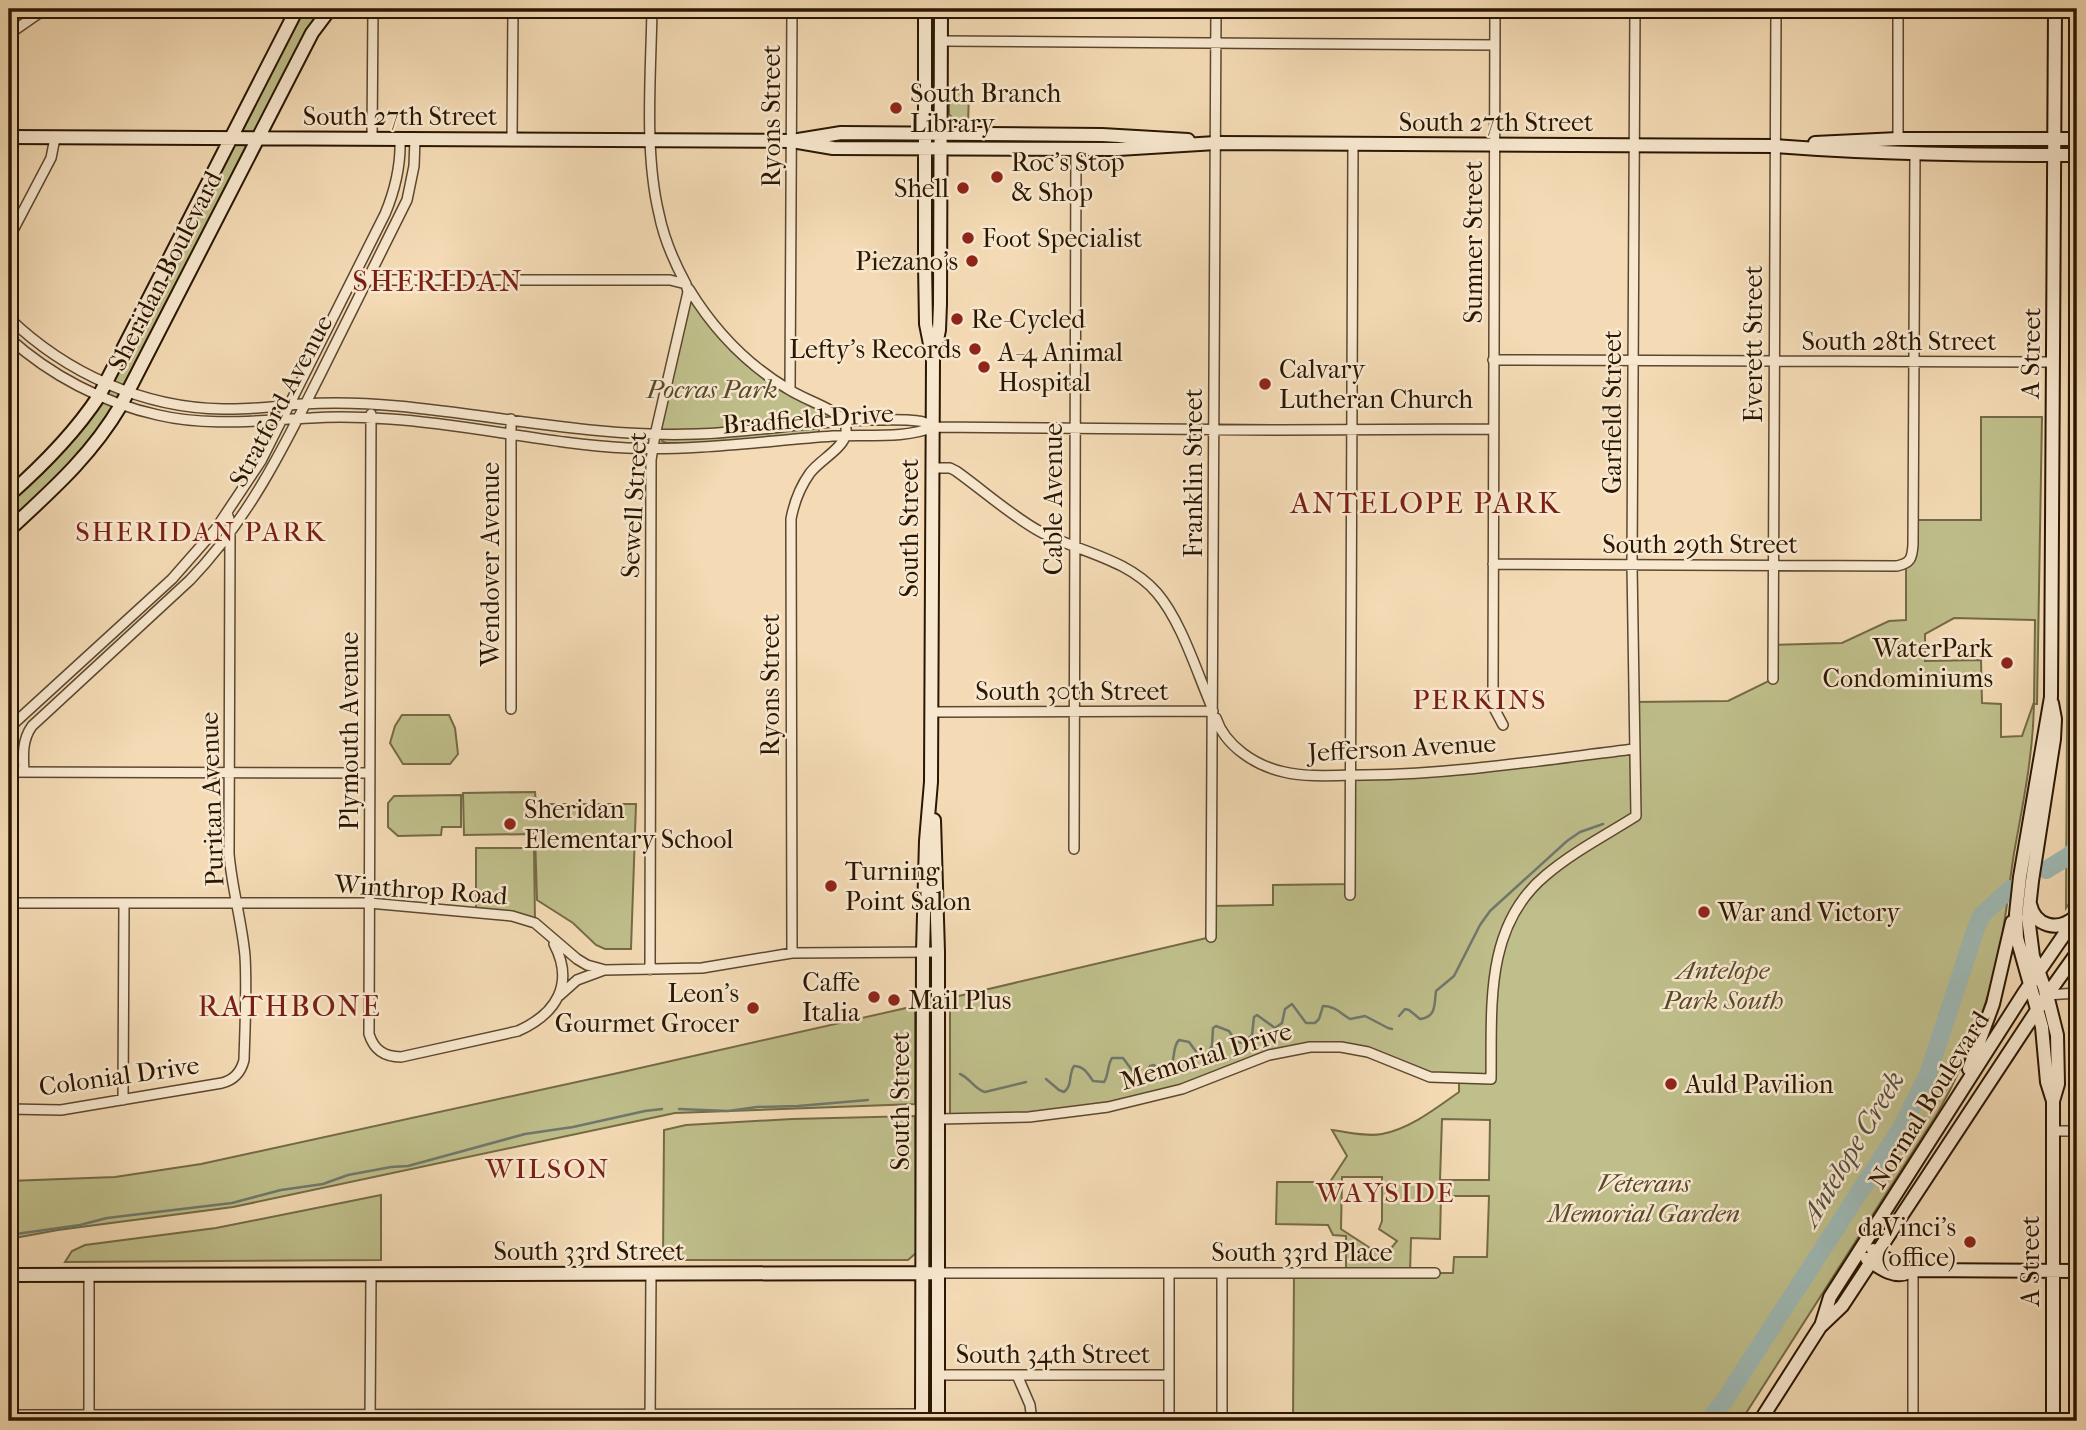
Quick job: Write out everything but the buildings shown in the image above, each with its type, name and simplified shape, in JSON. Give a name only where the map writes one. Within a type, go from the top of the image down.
[{"type":"main road","name":"Sheridan Boulevard","points":[[9,495],[55,453],[99,396],[297,9]]},
{"type":"main road","name":"Sheridan Boulevard","points":[[9,530],[66,478],[107,429],[312,33],[330,9]]},
{"type":"main road","name":"South Street","points":[[925,9],[926,324],[933,359]]},
{"type":"main road","name":"South Street","points":[[938,1421],[938,952],[931,712],[933,359],[939,330],[940,304],[941,9]]},
{"type":"main road","name":"A Street","points":[[2053,1101],[2047,1082],[2044,1040],[2038,1010],[2017,938],[2054,739],[2055,719],[2051,697],[2055,9]]},
{"type":"main road","name":"South 27th Street","points":[[9,137],[792,141],[841,133],[1101,135],[1216,143]]},
{"type":"main road","name":"South 27th Street","points":[[792,141],[833,148],[1076,149],[1156,148],[1216,143],[1775,146],[1898,139],[2077,139]]},
{"type":"main road","name":"South 27th Street","points":[[1775,146],[1844,152],[2077,155]]},
{"type":"main road","name":"South Street","points":[[922,1418],[923,952],[931,782]]},
{"type":"main road","name":"A Street","points":[[2023,899],[2028,917],[2029,937],[2048,995],[2058,1049],[2058,1084],[2053,1101],[2053,1421]]},
{"type":"main road","points":[[2023,899],[2040,922],[2050,926],[2063,925],[2077,916]]},
{"type":"main road","points":[[1945,1119],[1988,1021],[2023,899]]},
{"type":"main road","name":"Normal Boulevard","points":[[1821,1327],[1830,1297],[2077,916]]},
{"type":"main road","name":"Normal Boulevard","points":[[1760,1421],[1821,1327],[1842,1306],[1875,1258],[2077,953]]},
{"type":"main road","points":[[1861,1249],[1875,1258],[1883,1270],[1897,1275],[1907,1275],[1913,1270],[2077,1271]]},
{"type":"main road","name":"South 33rd Street","points":[[9,1275],[937,1273]]},
{"type":"street","points":[[9,34],[45,9]]},
{"type":"street","points":[[372,139],[373,9]]},
{"type":"street","points":[[512,139],[513,9]]},
{"type":"street","name":"Sewell Street","points":[[650,970],[653,448],[687,299],[686,284],[659,215],[652,168],[652,9]]},
{"type":"street","name":"Ryons Street","points":[[790,390],[792,9]]},
{"type":"street","name":"Franklin Street","points":[[1211,937],[1216,9]]},
{"type":"street","name":"Sumner Street","points":[[1495,9],[1493,693],[1495,710],[1503,724]]},
{"type":"street","name":"Garfield Street","points":[[1635,9],[1632,565],[1636,816]]},
{"type":"street","name":"Everett Street","points":[[1773,679],[1776,9]]},
{"type":"street","points":[[1898,9],[1898,139]]},
{"type":"street","points":[[941,41],[1495,45]]},
{"type":"street","points":[[9,239],[51,158],[55,138]]},
{"type":"street","name":"Stratford Avenue","points":[[9,728],[172,579],[227,513],[261,461],[392,197],[399,163],[400,139]]},
{"type":"street","name":"Stratford Avenue","points":[[24,772],[24,744],[26,734],[32,726],[213,556],[270,472],[407,200],[414,166],[415,139]]},
{"type":"street","points":[[1350,895],[1353,144]]},
{"type":"street","name":"Cable Avenue","points":[[1074,849],[1076,149]]},
{"type":"street","points":[[1914,362],[1915,154]]},
{"type":"street","points":[[353,279],[670,280],[686,284],[701,309],[731,345],[770,378],[836,413],[845,421],[846,435]]},
{"type":"street","name":"Bradfield Drive","points":[[9,318],[48,352],[105,383],[127,392],[178,405],[203,408],[371,404],[603,432],[655,435],[845,421],[921,421],[932,427]]},
{"type":"street","name":"Bradfield Drive","points":[[9,338],[47,367],[99,396],[159,416],[194,421],[233,423],[371,418],[414,421],[579,444],[653,448],[717,447],[846,435],[921,433],[932,427]]},
{"type":"street","name":"South 28th Street","points":[[1493,360],[2053,362]]},
{"type":"street","name":"South 29th Street","points":[[1493,565],[1906,564],[1912,559],[1913,545],[1914,362]]},
{"type":"street","name":"Plymouth Avenue","points":[[371,404],[369,1034],[382,1053],[401,1057],[518,1031],[547,1014],[558,997]]},
{"type":"street","name":"Wendover Avenue","points":[[511,419],[511,709]]},
{"type":"street","points":[[932,427],[1493,429]]},
{"type":"street","name":"Ryons Street","points":[[792,953],[791,519],[798,494],[811,471],[846,435]]},
{"type":"street","name":"Jefferson Avenue","points":[[932,468],[950,468],[956,471],[1016,517],[1074,547],[1129,569],[1156,592],[1174,619],[1217,722],[1230,741],[1258,763],[1299,775],[1426,774],[1634,749]]},
{"type":"street","name":"Puritan Avenue","points":[[227,513],[230,522],[229,854],[245,958],[244,1060],[240,1072],[233,1079]]},
{"type":"street","name":"South 30th Street","points":[[931,712],[1213,710]]},
{"type":"street","points":[[9,772],[369,773]]},
{"type":"street","name":"Memorial Drive","points":[[939,1119],[1029,1118],[1108,1107],[1182,1089],[1269,1055],[1310,1047],[1341,1047],[1368,1052],[1435,1077],[1491,1079],[1493,983],[1501,942],[1514,913],[1545,875],[1636,816]]},
{"type":"street","name":"Winthrop Road","points":[[9,903],[369,903],[512,916],[535,923],[567,952],[587,965],[605,970],[712,967],[792,953],[938,952]]},
{"type":"street","points":[[123,1100],[124,904]]},
{"type":"street","points":[[550,936],[560,956],[563,970],[558,997]]},
{"type":"street","points":[[2077,959],[2077,967]]},
{"type":"street","points":[[558,997],[577,981],[605,970]]},
{"type":"street","points":[[2031,985],[2048,995],[2077,993]]},
{"type":"street","name":"Colonial Drive","points":[[9,1109],[61,1110],[233,1079]]},
{"type":"street","points":[[2053,1131],[2077,1131]]},
{"type":"street","points":[[1913,1270],[1913,1421]]},
{"type":"street","name":"South 33rd Street","points":[[937,1273],[1169,1273]]},
{"type":"street","points":[[1169,1273],[1169,1421]]},
{"type":"street","name":"South 33rd Place","points":[[1169,1273],[1435,1273]]},
{"type":"street","points":[[1222,1273],[1222,1421]]},
{"type":"street","points":[[650,1418],[651,1274]]},
{"type":"street","points":[[89,1275],[89,1418]]},
{"type":"street","points":[[370,1275],[370,1418]]},
{"type":"street","name":"South 34th Street","points":[[938,1375],[1169,1375]]},
{"type":"street","points":[[1017,1375],[1030,1405],[1032,1421]]},
{"type":"street","points":[[9,1415],[89,1418],[922,1418]]},
{"type":"green space","points":[[297,9],[330,9],[107,429],[9,530],[9,495],[90,409]]},
{"type":"green space","points":[[949,90],[969,90],[968,126],[958,125],[949,114]]},
{"type":"green space","points":[[2077,166],[2077,892],[2066,908],[2070,175]]},
{"type":"green space","name":"Pocras Park","points":[[688,292],[750,362],[845,421],[655,435]]},
{"type":"green space","name":"Antelope Park South","points":[[1981,417],[2042,417],[2037,704],[2034,704],[2027,779],[1995,971],[1967,1054],[1937,1114],[1741,1421],[1293,1421],[1294,1273],[1346,1273],[1346,1236],[1333,1235],[1328,1225],[1276,1224],[1277,1182],[1330,1182],[1347,1156],[1332,1130],[1376,1135],[1403,1127],[1459,1092],[1459,1079],[1440,1078],[1378,1055],[1310,1047],[1108,1107],[950,1119],[950,998],[1211,937],[1211,906],[1273,905],[1273,885],[1350,884],[1352,775],[1420,774],[1633,749],[1633,702],[1728,701],[1773,679],[1773,645],[1842,643],[1889,621],[1906,620],[1906,564],[1913,520],[1981,520]],"holes":[[[1954,618],[2035,620],[2034,702],[2022,736],[2001,737],[2001,704],[1982,703],[1981,660],[1925,661],[1925,634]],[[1442,1119],[1490,1120],[1489,1180],[1440,1180]],[[1342,1177],[1382,1177],[1382,1221],[1379,1229],[1397,1241],[1384,1257],[1341,1229]],[[1441,1196],[1489,1196],[1487,1257],[1454,1257],[1453,1273],[1410,1273],[1411,1238],[1440,1239]]]},
{"type":"green space","points":[[818,428],[817,433],[709,443],[662,441],[664,438]]},
{"type":"green space","points":[[402,715],[449,715],[455,728],[458,754],[450,764],[403,764],[390,743],[395,726]]},
{"type":"green space","points":[[535,792],[536,804],[636,804],[631,949],[605,949],[596,945],[573,923],[537,900],[535,834],[464,835],[463,793]]},
{"type":"green space","points":[[461,795],[461,827],[442,827],[441,835],[398,836],[388,827],[388,803],[394,796]]},
{"type":"green space","points":[[476,848],[534,848],[535,923],[476,913]]},
{"type":"green space","points":[[915,1006],[915,1104],[675,1113],[233,1207],[9,1239],[9,1181],[115,1177],[201,1164]]},
{"type":"green space","points":[[915,1116],[916,1253],[908,1260],[663,1260],[664,1130],[686,1125],[792,1119]]},
{"type":"green space","points":[[381,1195],[381,1260],[65,1262],[72,1251],[85,1245],[216,1228]]},
{"type":"waterway","points":[[1399,1016],[1405,1009],[1420,1019],[1429,1016],[1434,1009],[1436,991],[1454,976],[1490,911],[1567,841],[1580,832],[1603,824]]},
{"type":"waterway","name":"Antelope Creek","points":[[2046,870],[2077,849]]},
{"type":"waterway","name":"Antelope Creek","points":[[1708,1421],[1724,1401],[1901,1128],[1928,1074],[1976,928],[1982,915],[2010,889]]},
{"type":"waterway","points":[[1046,1079],[1064,1092],[1069,1086],[1074,1066],[1077,1066],[1093,1081],[1104,1082],[1112,1058],[1123,1058],[1137,1077],[1147,1075],[1150,1066],[1154,1065],[1158,1069],[1168,1070],[1179,1040],[1189,1042],[1200,1057],[1206,1056],[1212,1046],[1213,1028],[1216,1026],[1229,1031],[1236,1042],[1244,1043],[1252,1035],[1254,1017],[1257,1015],[1275,1028],[1282,1023],[1285,1009],[1292,1004],[1306,1023],[1315,1023],[1323,1006],[1327,1006],[1350,1019],[1365,1016],[1392,1029]]},
{"type":"waterway","points":[[960,1074],[985,1092],[1026,1082]]},
{"type":"waterway","points":[[679,1109],[728,1111],[868,1100]]},
{"type":"waterway","points":[[9,1235],[80,1225],[107,1218],[232,1203],[281,1190],[323,1184],[348,1175],[408,1166],[525,1134],[662,1109]]},
{"type":"place","name":"South Branch Library","points":[[896,108]]},
{"type":"place","name":"Roc's Stop & Shop","points":[[997,177]]},
{"type":"place","name":"Shell","points":[[963,188]]},
{"type":"place","name":"Foot Specialist","points":[[968,238]]},
{"type":"place","name":"Piezano's","points":[[972,261]]},
{"type":"place","name":"Re-Cycled","points":[[957,319]]},
{"type":"place","name":"Lefty's Records","points":[[975,349]]},
{"type":"place","name":"A-4 Animal Hospital","points":[[984,367]]},
{"type":"place","name":"Calvary Lutheran Church","points":[[1265,384]]},
{"type":"place","name":"WaterPark Condominiums","points":[[2007,663]]},
{"type":"place","name":"Sheridan Elementary School","points":[[510,824]]},
{"type":"place","name":"Turning Point Salon","points":[[831,886]]},
{"type":"place","name":"War and Victory","points":[[1704,912]]},
{"type":"place","name":"Caffe Italia","points":[[874,997]]},
{"type":"place","name":"Mail Plus","points":[[894,1000]]},
{"type":"place","name":"Leon's Gourmet Grocer","points":[[753,1008]]},
{"type":"place","name":"Auld Pavilion","points":[[1671,1084]]},
{"type":"place","name":"daVinci's (office)","points":[[1970,1242]]},
{"type":"district","name":"SHERIDAN","points":[[438,281]]},
{"type":"district","name":"ANTELOPE PARK","points":[[1426,503]]},
{"type":"district","name":"SHERIDAN PARK","points":[[201,531]]},
{"type":"district","name":"PERKINS","points":[[1480,699]]},
{"type":"district","name":"RATHBONE","points":[[290,1006]]},
{"type":"district","name":"WILSON","points":[[548,1168]]},
{"type":"district","name":"WAYSIDE","points":[[1386,1192]]},
{"type":"park label","name":"Veterans Memorial Garden","points":[[1644,1198]]}]
